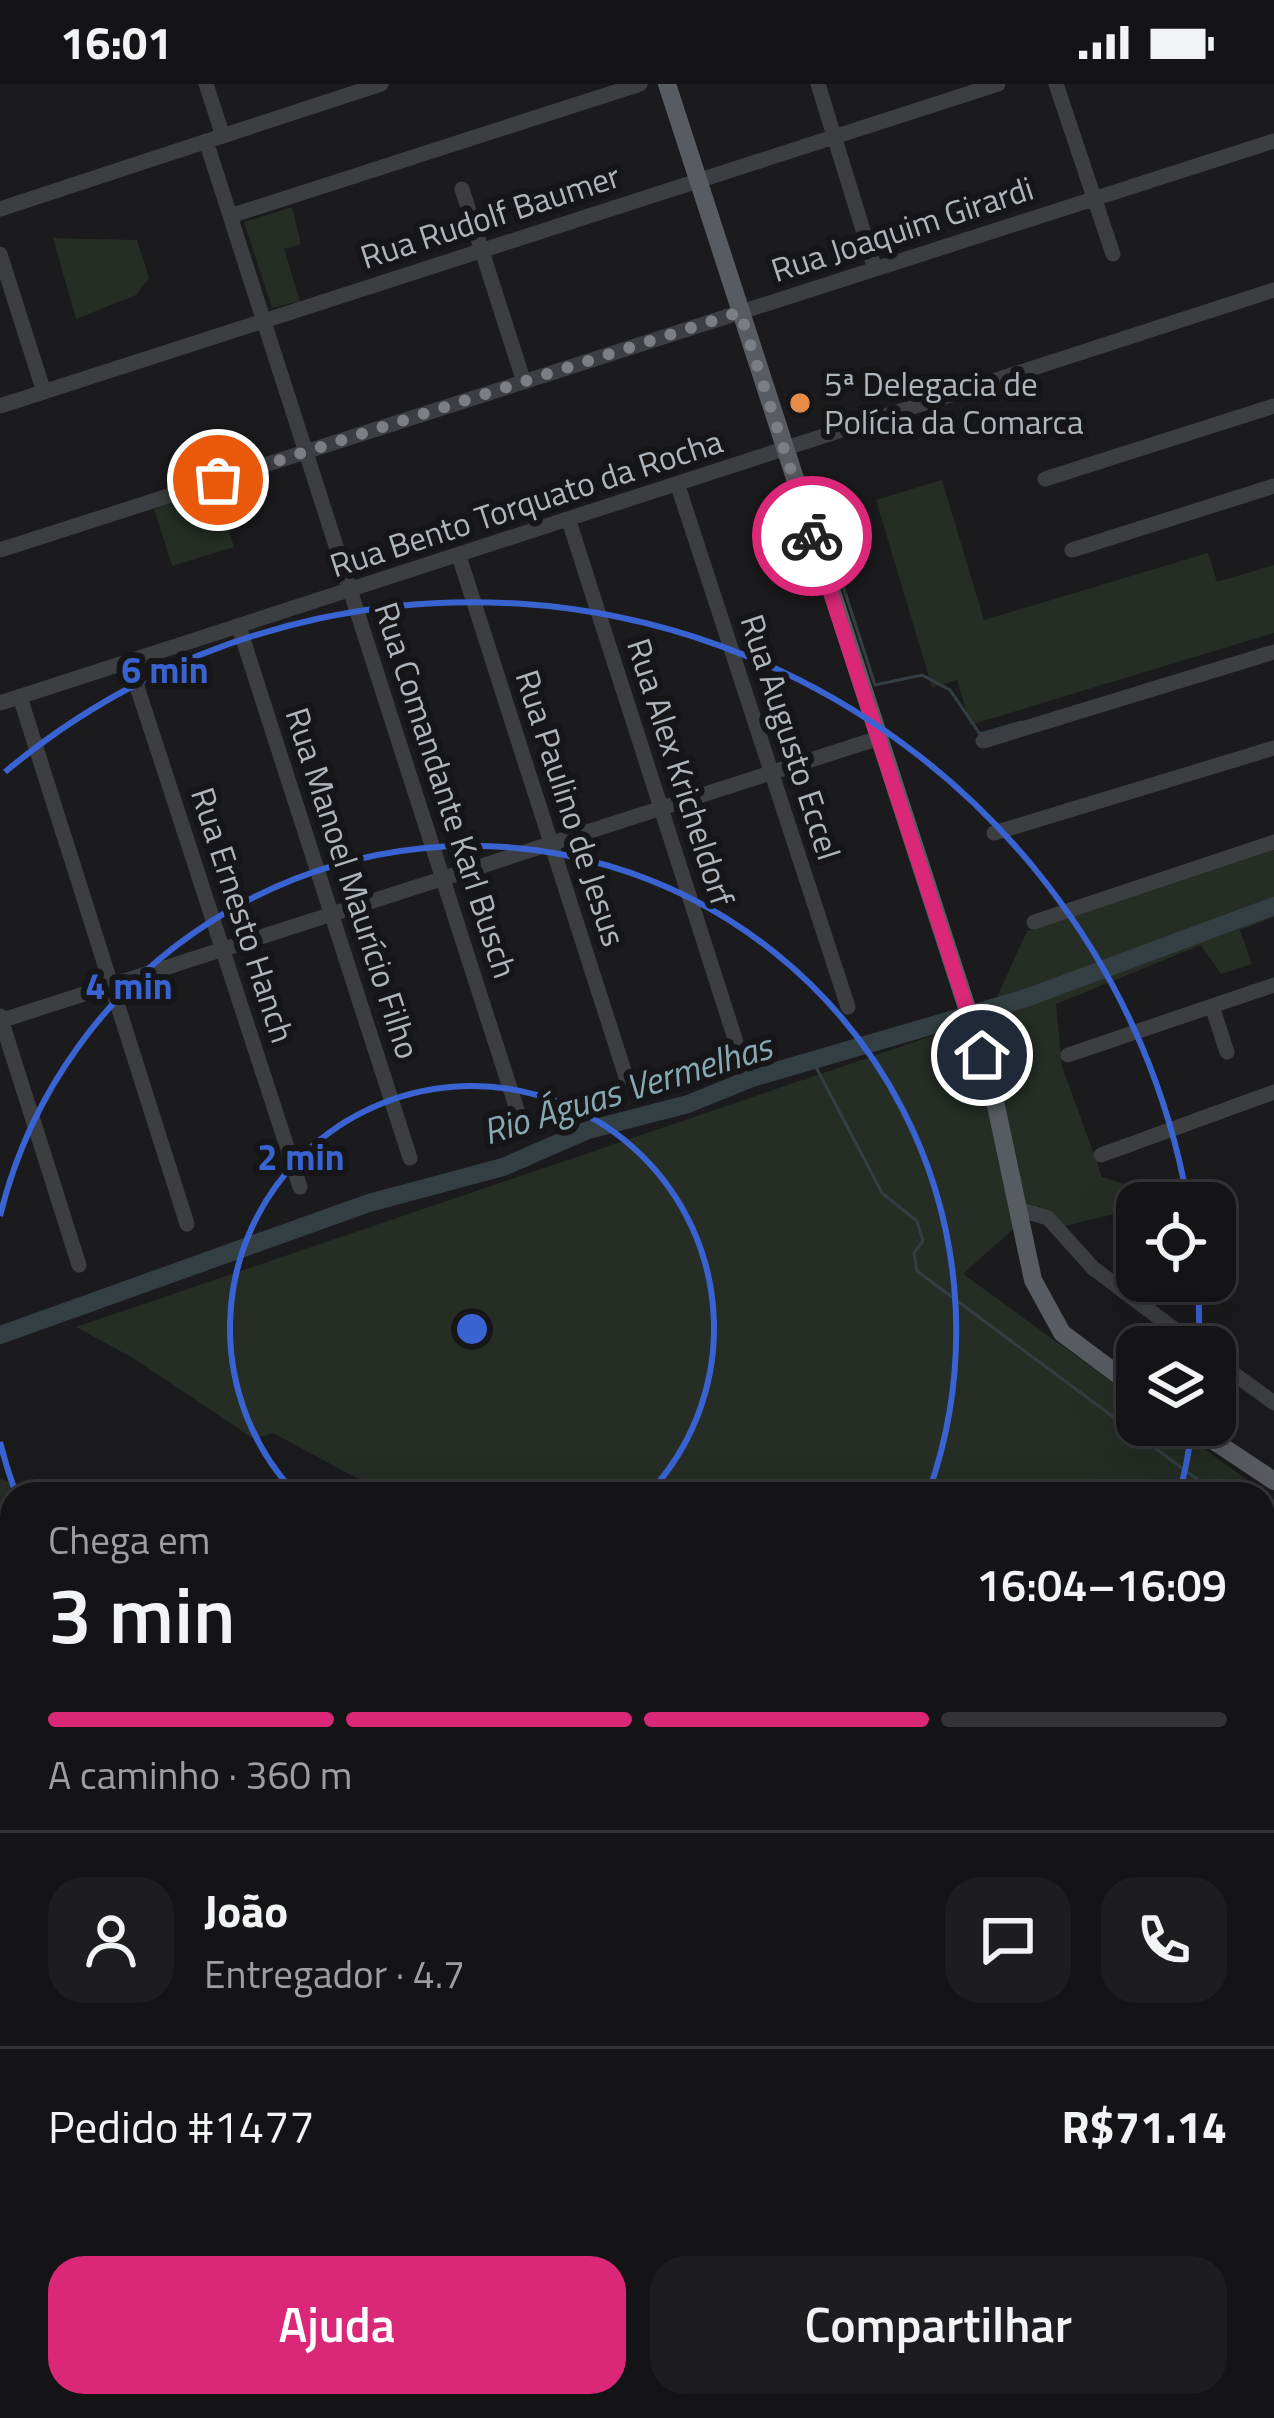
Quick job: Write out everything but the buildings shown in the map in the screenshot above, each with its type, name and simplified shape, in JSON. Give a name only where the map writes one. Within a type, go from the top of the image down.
[{"type":"main road","points":[[667,84],[973,1028],[999,1113],[1033,1280],[1054,1322],[1075,1346],[1116,1374]]},
{"type":"main road","points":[[1222,1446],[1274,1481]]},
{"type":"street","name":"Rua Comandante Karl Busch","points":[[206,84],[230,216],[518,1113]]},
{"type":"street","points":[[0,209],[381,84]]},
{"type":"street","points":[[230,216],[640,84]]},
{"type":"street","points":[[818,84],[875,269]]},
{"type":"street","name":"Rua Rudolf Baumer","points":[[0,406],[998,84]]},
{"type":"street","points":[[1056,84],[1113,254]]},
{"type":"street","name":"Rua Joaquim Girardi","points":[[0,550],[1274,141]]},
{"type":"street","points":[[462,189],[524,382]]},
{"type":"street","points":[[0,254],[44,392]]},
{"type":"street","name":"Rua Bento Torquato da Rocha","points":[[0,704],[1274,290]]},
{"type":"street","points":[[1045,479],[1274,406]]},
{"type":"street","name":"Rua Augusto Eccel","points":[[678,486],[848,1007]]},
{"type":"street","points":[[1072,550],[1274,486]]},
{"type":"street","name":"Rua Alex Kricheldorf","points":[[568,521],[736,1042]]},
{"type":"street","name":"Rua Paulino de Jesus","points":[[459,556],[626,1077]]},
{"type":"street","name":"Rua Manoel Maurício Filho","points":[[239,627],[410,1157]]},
{"type":"street","points":[[983,741],[1274,652]]},
{"type":"street","name":"Rua Ernesto Hanch","points":[[129,662],[300,1187]]},
{"type":"street","points":[[20,697],[188,1224]]},
{"type":"street","points":[[79,1264],[0,1019],[879,738]]},
{"type":"street","points":[[994,833],[1274,748]]},
{"type":"street","points":[[1034,922],[1274,842]]},
{"type":"street","points":[[1068,1055],[1274,985]]},
{"type":"street","points":[[1212,1006],[1227,1052]]},
{"type":"street","points":[[1101,1155],[1274,1092]]},
{"type":"street","points":[[1018,1209],[1048,1218],[1093,1268],[1170,1326]]},
{"type":"street","points":[[1236,1375],[1274,1403]]},
{"type":"shaded area","points":[[292,207],[301,244],[284,249],[300,301],[272,308],[244,222]]},
{"type":"shaded area","points":[[53,238],[137,240],[149,278],[136,295],[76,319]]},
{"type":"shaded area","points":[[942,480],[984,620],[1208,553],[1217,582],[1274,565],[1274,633],[970,725],[957,680],[932,687],[876,500]]},
{"type":"shaded area","points":[[216,490],[234,547],[172,566],[154,509]]},
{"type":"shaded area","points":[[1274,850],[1274,917],[1240,930],[1252,964],[1221,974],[1201,945],[1056,1004],[1062,1066],[1102,1177],[1118,1182],[1116,1214],[1065,1226],[1039,1206],[963,1274],[1116,1385],[1116,1446],[1200,1446],[1250,1482],[364,1482],[273,1433],[254,1439],[133,1358],[76,1327],[988,1017],[1027,931]]},
{"type":"waterway","points":[[843,586],[875,685],[922,675],[950,690],[980,734],[1021,722]]},
{"type":"waterway","name":"Rio Águas Vermelhas","points":[[0,1335],[369,1203],[503,1167],[588,1130],[688,1104],[752,1078],[1026,998],[1274,906]]},
{"type":"waterway","points":[[808,1062],[817,1069],[882,1193],[917,1221],[923,1241],[914,1253],[917,1271],[1201,1482]]},
{"type":"way so far","points":[[218,480],[740,312],[812,536]]},
{"type":"place","name":"5ª Delegacia de Polícia da Comarca","points":[[800,403]]},
{"type":"route","points":[[812,536],[982,1055]]}]
